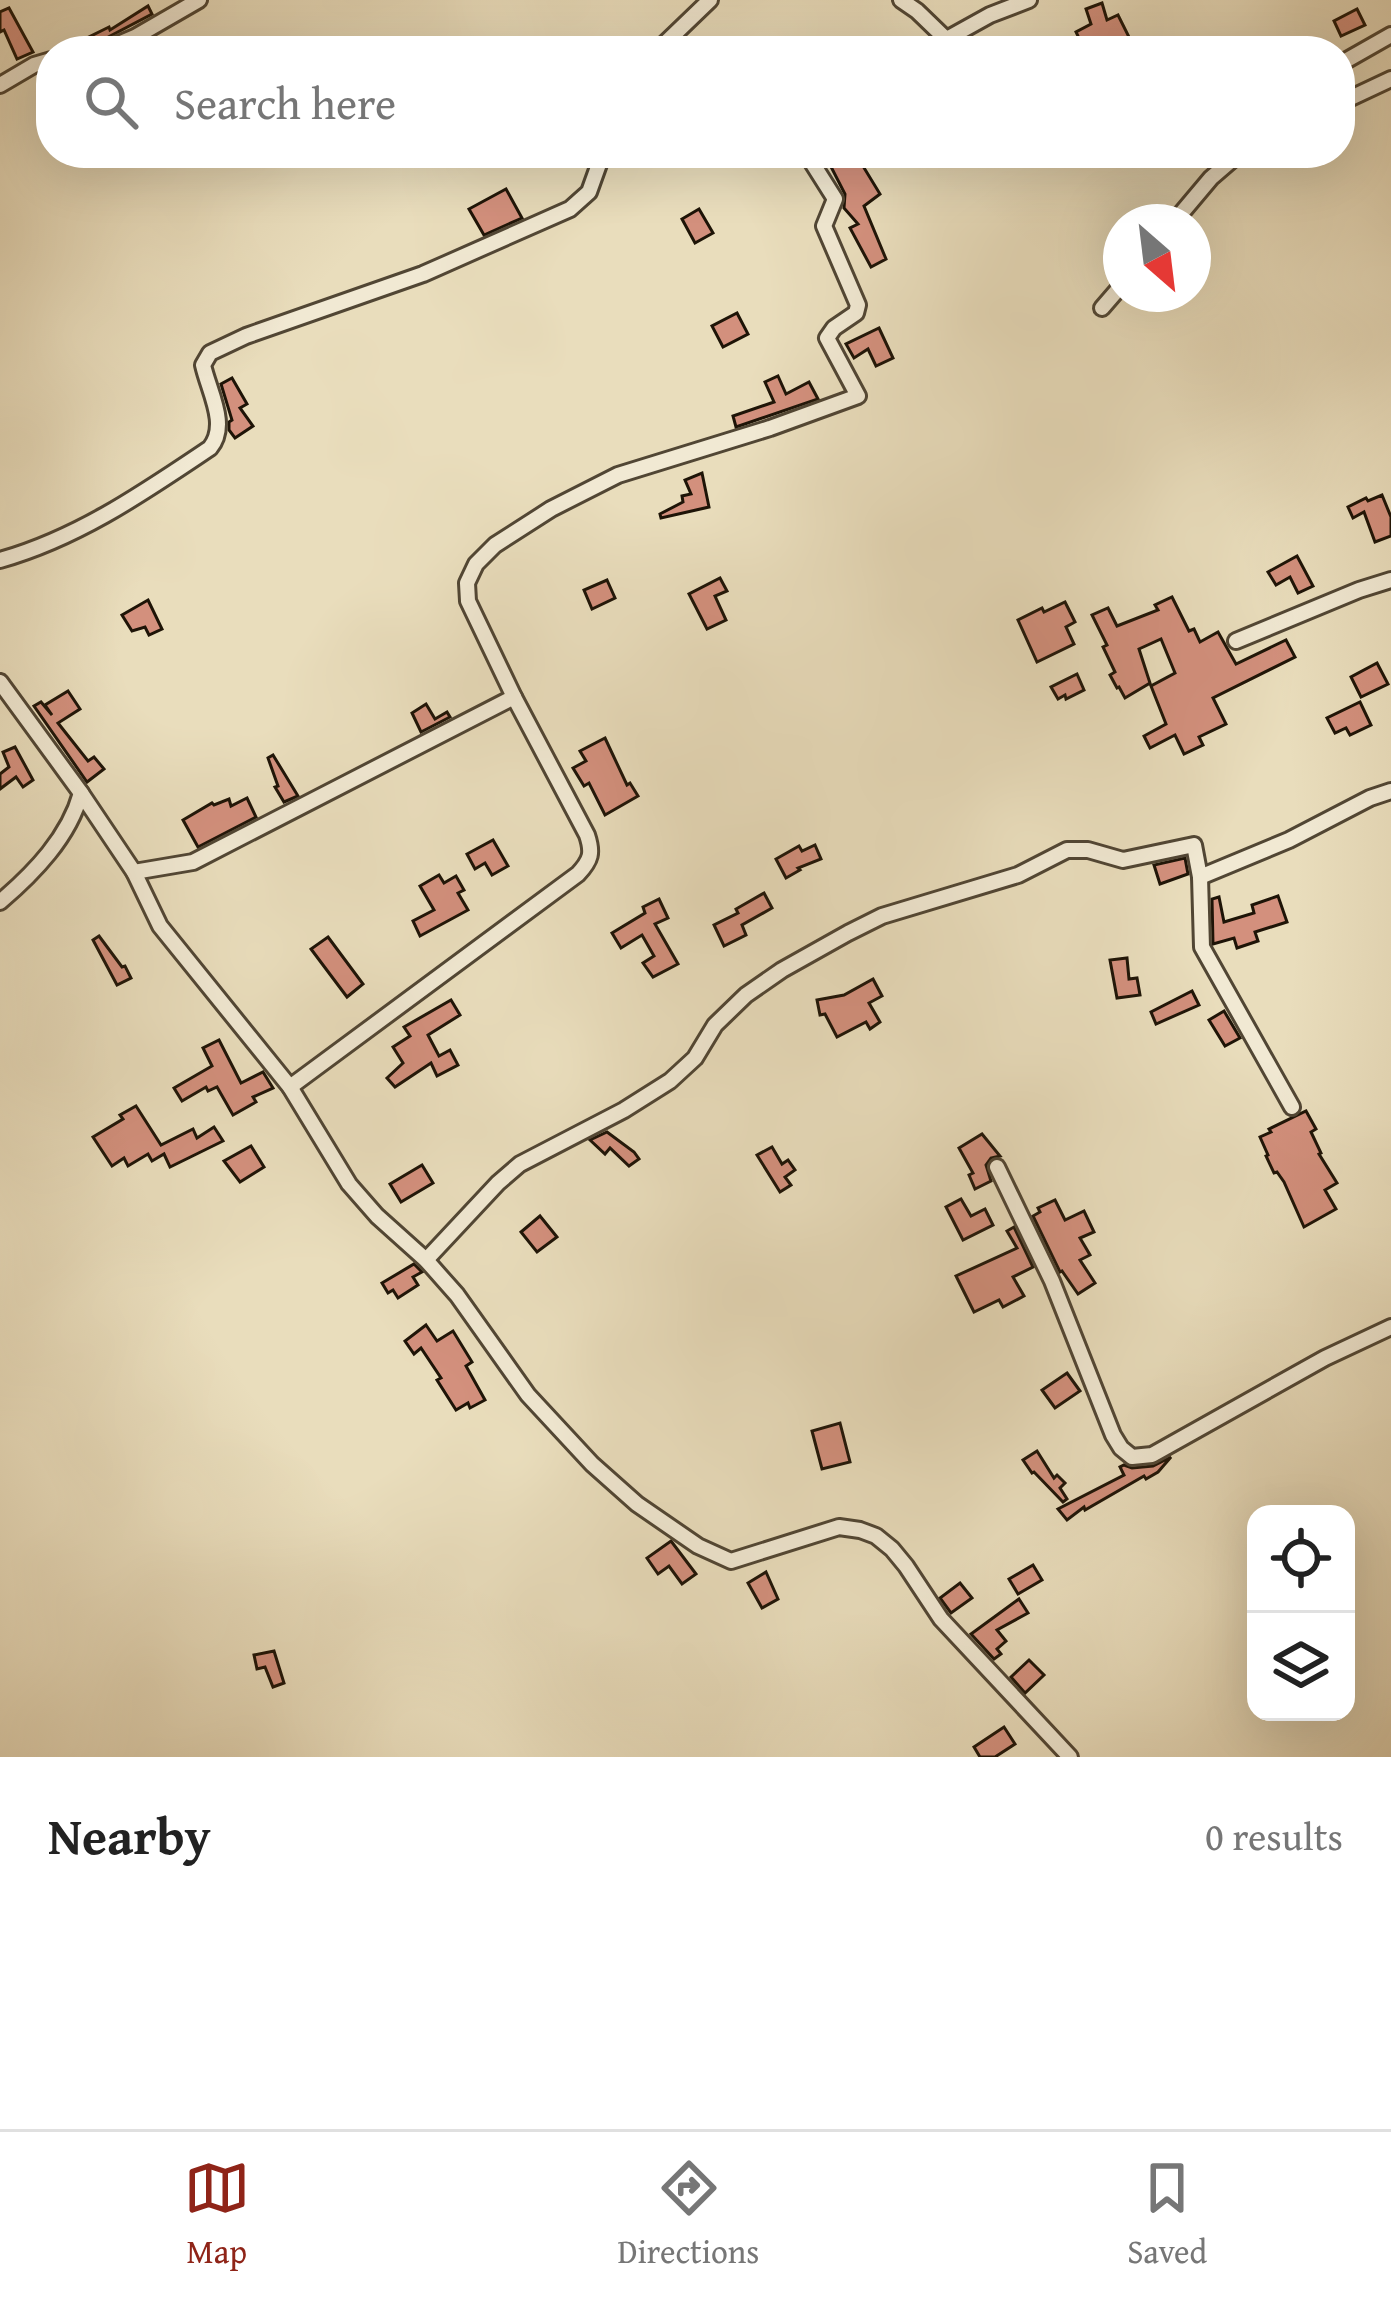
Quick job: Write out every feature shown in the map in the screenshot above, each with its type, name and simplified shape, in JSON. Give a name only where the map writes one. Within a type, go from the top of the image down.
[{"type":"street","points":[[136,36],[199,0]]},
{"type":"street","points":[[673,36],[710,0]]},
{"type":"street","points":[[901,0],[943,36]]},
{"type":"street","points":[[952,36],[1029,0]]},
{"type":"street","points":[[1355,55],[1391,35]]},
{"type":"street","points":[[0,85],[36,64]]},
{"type":"street","points":[[1355,96],[1391,79]]},
{"type":"street","points":[[0,560],[68,537],[210,448],[219,426],[203,365],[210,353],[423,274],[570,209],[589,192],[598,168]]},
{"type":"street","points":[[290,1088],[590,861],[587,835],[468,601],[466,584],[476,564],[495,545],[550,508],[618,475],[858,396],[827,338],[856,313],[858,304],[824,226],[835,199],[815,168]]},
{"type":"street","points":[[1189,204],[1223,168]]},
{"type":"street","points":[[1236,641],[1391,580]]},
{"type":"street","points":[[0,682],[134,872],[160,926],[290,1088],[349,1184],[457,1294],[528,1395],[573,1444],[637,1504],[698,1546],[731,1561],[839,1527],[876,1536],[906,1566],[941,1619],[1070,1757]]},
{"type":"street","points":[[134,872],[193,862],[514,697]]},
{"type":"street","points":[[1200,877],[1391,791]]},
{"type":"street","points":[[0,902],[53,847],[75,815],[81,793]]},
{"type":"street","points":[[426,1261],[520,1164],[670,1081],[695,1058],[715,1025],[746,994],[782,970],[882,916],[1018,875],[1067,850],[1088,850],[1123,860],[1194,845],[1202,947],[1292,1107]]},
{"type":"street","points":[[997,1167],[1052,1281],[1113,1435],[1132,1457],[1152,1455],[1325,1358],[1391,1328]]},
{"type":"building","points":[[1102,3],[1107,20],[1118,15],[1128,36],[1078,36],[1076,32],[1091,24],[1086,9]]},
{"type":"building","points":[[148,6],[152,14],[110,36],[91,36]]},
{"type":"building","points":[[9,8],[33,52],[17,59],[4,30],[0,32],[0,12]]},
{"type":"building","points":[[1357,9],[1365,25],[1341,36],[1334,21]]},
{"type":"building","points":[[832,168],[864,168],[880,194],[864,206],[886,259],[871,267],[850,228],[858,224],[844,208],[845,194]]},
{"type":"building","points":[[506,189],[522,218],[484,235],[469,209]]},
{"type":"building","points":[[699,209],[713,233],[695,243],[682,219]]},
{"type":"building","points":[[737,313],[748,334],[723,347],[712,326]]},
{"type":"building","points":[[879,328],[893,358],[876,366],[868,349],[854,358],[846,344]]},
{"type":"building","points":[[778,376],[786,394],[809,382],[818,399],[736,427],[733,416],[774,402],[765,382]]},
{"type":"building","points":[[232,378],[247,404],[240,408],[253,426],[235,438],[229,430],[232,420],[221,384]]},
{"type":"building","points":[[702,473],[709,507],[661,518],[660,514],[683,502],[682,496],[691,494],[685,480]]},
{"type":"building","points":[[1382,495],[1391,517],[1391,536],[1375,542],[1364,512],[1353,518],[1348,507]]},
{"type":"building","points":[[1297,556],[1313,586],[1298,593],[1290,577],[1276,585],[1268,572]]},
{"type":"building","points":[[720,578],[727,591],[715,596],[726,620],[707,629],[689,594]]},
{"type":"building","points":[[607,580],[615,598],[592,609],[584,590]]},
{"type":"building","points":[[1172,597],[1189,631],[1194,629],[1200,642],[1218,632],[1236,664],[1286,640],[1295,657],[1213,698],[1226,724],[1199,737],[1203,745],[1184,754],[1175,735],[1150,748],[1144,736],[1166,724],[1151,686],[1175,673],[1161,639],[1139,649],[1150,683],[1125,698],[1110,675],[1115,672],[1103,647],[1107,645],[1092,615],[1108,608],[1117,626],[1158,610],[1155,605]]},
{"type":"building","points":[[148,600],[162,629],[149,635],[145,627],[132,631],[122,615]]},
{"type":"building","points":[[1065,602],[1075,622],[1066,627],[1074,644],[1037,662],[1018,620]]},
{"type":"building","points":[[1377,663],[1388,684],[1361,697],[1351,677]]},
{"type":"building","points":[[1077,674],[1084,690],[1058,699],[1051,687]]},
{"type":"building","points":[[68,691],[80,709],[58,723],[88,761],[94,757],[104,769],[87,782],[34,706],[41,702],[52,715],[45,705]]},
{"type":"building","points":[[1360,702],[1371,725],[1350,735],[1346,728],[1335,733],[1327,718]]},
{"type":"building","points":[[426,704],[435,719],[447,712],[450,717],[421,732],[412,713]]},
{"type":"building","points":[[605,738],[627,785],[638,796],[605,815],[589,783],[584,786],[573,768],[586,761],[580,751]]},
{"type":"building","points":[[15,747],[33,780],[23,787],[16,777],[0,789],[0,774],[9,767],[3,752]]},
{"type":"building","points":[[273,755],[298,796],[284,802],[268,758]]},
{"type":"building","points":[[247,798],[256,817],[198,847],[183,820],[212,803],[229,799],[231,806]]},
{"type":"building","points":[[493,840],[508,866],[492,875],[485,863],[475,869],[467,854]]},
{"type":"building","points":[[815,845],[821,859],[786,878],[776,859],[799,846],[802,851]]},
{"type":"building","points":[[1185,858],[1188,874],[1160,884],[1154,865]]},
{"type":"building","points":[[439,875],[444,883],[456,876],[464,890],[458,893],[468,910],[420,936],[413,921],[434,910],[420,886]]},
{"type":"building","points":[[764,893],[772,908],[742,925],[746,935],[724,946],[714,925]]},
{"type":"building","points":[[1278,896],[1287,922],[1255,932],[1258,941],[1237,948],[1234,938],[1213,944],[1212,899],[1219,897],[1224,922],[1254,913],[1252,905]]},
{"type":"building","points":[[659,899],[668,918],[655,924],[678,964],[653,977],[643,963],[654,956],[642,935],[621,948],[612,933]]},
{"type":"building","points":[[99,936],[131,978],[117,985],[93,940]]},
{"type":"building","points":[[328,937],[363,984],[347,997],[311,949]]},
{"type":"building","points":[[1127,958],[1129,979],[1137,978],[1140,995],[1117,998],[1110,960]]},
{"type":"building","points":[[873,979],[882,996],[869,1003],[880,1022],[870,1029],[866,1022],[837,1037],[825,1014],[820,1015],[817,1000],[844,995]]},
{"type":"building","points":[[1192,991],[1199,1005],[1156,1024],[1151,1012]]},
{"type":"building","points":[[451,1000],[460,1015],[428,1035],[439,1056],[450,1050],[458,1065],[437,1076],[431,1063],[395,1087],[387,1078],[403,1063],[393,1047],[410,1036],[404,1027]]},
{"type":"building","points":[[1224,1011],[1240,1038],[1225,1046],[1209,1020]]},
{"type":"building","points":[[219,1040],[241,1083],[263,1072],[273,1088],[253,1097],[256,1102],[233,1115],[217,1087],[208,1091],[206,1087],[182,1101],[174,1088],[212,1066],[203,1048]]},
{"type":"building","points":[[136,1106],[161,1145],[193,1129],[197,1138],[214,1127],[223,1141],[170,1167],[164,1154],[152,1161],[148,1154],[128,1166],[124,1158],[112,1166],[93,1137]]},
{"type":"building","points":[[1306,1111],[1316,1129],[1311,1132],[1319,1154],[1337,1183],[1325,1190],[1336,1209],[1304,1227],[1260,1137]]},
{"type":"building","points":[[607,1132],[639,1159],[629,1166],[610,1148],[605,1154],[590,1140]]},
{"type":"building","points":[[982,1134],[1000,1156],[986,1165],[991,1181],[975,1189],[969,1175],[973,1173],[959,1148]]},
{"type":"building","points":[[251,1146],[264,1167],[240,1182],[224,1161]]},
{"type":"building","points":[[772,1147],[782,1164],[788,1160],[795,1170],[785,1177],[791,1185],[780,1192],[757,1155]]},
{"type":"building","points":[[422,1165],[433,1183],[401,1202],[390,1184]]},
{"type":"building","points":[[961,1199],[971,1216],[985,1209],[993,1225],[963,1240],[946,1207]]},
{"type":"building","points":[[1055,1200],[1065,1220],[1084,1211],[1094,1232],[1080,1238],[1090,1255],[1080,1260],[1095,1283],[1078,1294],[1060,1272],[1033,1216]]},
{"type":"building","points":[[540,1216],[557,1237],[537,1252],[521,1232]]},
{"type":"building","points":[[1014,1227],[1033,1267],[1013,1277],[1024,1296],[1003,1307],[999,1300],[974,1312],[956,1276],[1017,1248],[1007,1231]]},
{"type":"building","points":[[414,1264],[422,1272],[413,1277],[418,1285],[398,1298],[393,1290],[388,1293],[382,1283]]},
{"type":"building","points":[[426,1325],[437,1341],[453,1331],[472,1362],[466,1366],[485,1400],[456,1410],[421,1348],[414,1354],[405,1341]]},
{"type":"building","points":[[1067,1373],[1080,1391],[1055,1408],[1042,1390]]},
{"type":"building","points":[[840,1423],[850,1462],[822,1469],[812,1431]]},
{"type":"building","points":[[1037,1451],[1054,1478],[1057,1475],[1065,1483],[1060,1488],[1067,1499],[1063,1502],[1023,1460]]},
{"type":"building","points":[[1171,1457],[1158,1472],[1067,1520],[1058,1509],[1124,1475],[1120,1467],[1124,1465],[1153,1466]]},
{"type":"building","points":[[671,1541],[696,1574],[682,1584],[669,1566],[658,1574],[647,1558]]},
{"type":"building","points":[[1033,1565],[1042,1580],[1018,1594],[1009,1579]]},
{"type":"building","points":[[766,1572],[778,1599],[762,1608],[748,1583]]},
{"type":"building","points":[[960,1583],[972,1598],[951,1613],[940,1598]]},
{"type":"building","points":[[1019,1599],[1028,1613],[997,1630],[1006,1641],[994,1659],[971,1634]]},
{"type":"building","points":[[274,1651],[284,1683],[273,1687],[265,1667],[257,1669],[254,1655]]},
{"type":"building","points":[[1029,1660],[1044,1675],[1025,1693],[1011,1677]]},
{"type":"building","points":[[1004,1727],[1015,1744],[995,1757],[980,1757],[974,1747]]}]
